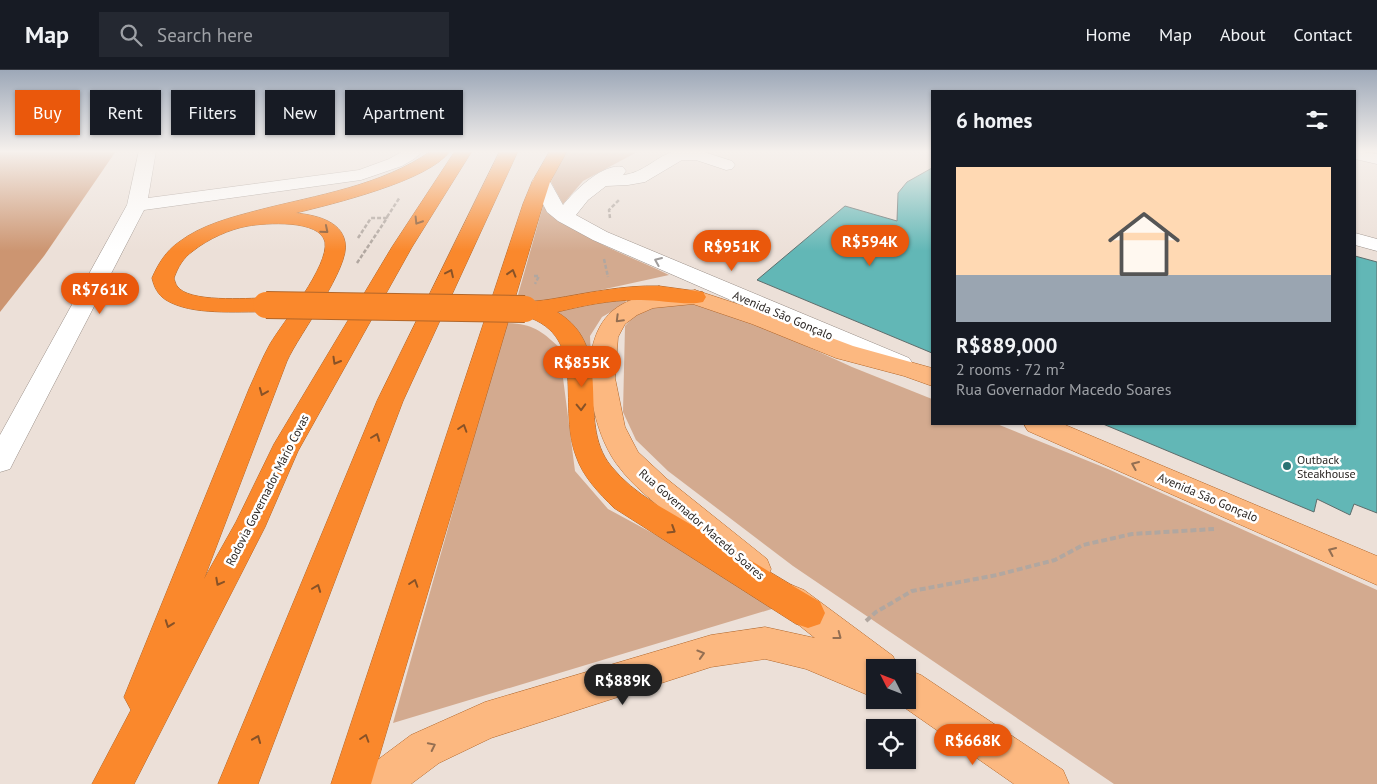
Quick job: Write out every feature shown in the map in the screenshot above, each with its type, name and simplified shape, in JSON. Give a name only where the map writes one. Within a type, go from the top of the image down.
[{"type":"highway","points":[[376,184],[358,192],[245,220],[217,230],[187,246],[167,266],[163,278],[168,290],[180,298],[194,302],[529,309],[600,296],[639,293],[667,292],[696,297]]},
{"type":"highway","name":"Rodovia Governador Mário Covas","points":[[112,784],[249,526],[284,452],[402,246],[442,184]]},
{"type":"highway","points":[[238,784],[390,401],[493,184]]},
{"type":"highway","points":[[351,784],[540,184]]},
{"type":"highway","points":[[112,784],[172,614],[281,347],[325,277],[335,256],[335,240],[327,229],[313,221],[282,217],[245,220]]},
{"type":"highway","points":[[529,309],[564,329],[575,344],[580,362],[581,417],[590,456],[601,476],[626,500],[808,614]]},
{"type":"main road","name":"Rua Governador Macedo Soares","points":[[868,659],[808,614],[656,487],[628,459],[611,427],[602,378],[606,337],[616,320],[629,310],[648,302],[696,297],[760,319],[845,352],[922,374]]},
{"type":"main road","name":"Avenida São Gonçalo","points":[[1040,425],[1377,571]]},
{"type":"main road","points":[[378,784],[425,749],[485,721],[711,651],[765,643],[810,653],[866,677]]},
{"type":"main road","points":[[916,696],[1049,784]]},
{"type":"street","points":[[0,461],[137,204],[141,184]]},
{"type":"street","points":[[137,204],[257,184]]},
{"type":"street","name":"Avenida São Gonçalo","points":[[542,184],[554,208],[600,236],[922,374]]},
{"type":"street","points":[[566,217],[577,199],[596,184]]},
{"type":"street","points":[[1356,239],[1377,245]]},
{"type":"path","points":[[353,246],[371,218],[387,218],[382,225]]},
{"type":"path","points":[[844,641],[876,612],[912,591],[997,575],[1056,560],[1083,545],[1132,534],[1188,532],[1217,528]]},
{"type":"shaded area","points":[[0,184],[93,184],[44,256],[0,312]]},
{"type":"shaded area","points":[[552,184],[580,184],[563,204]]},
{"type":"shaded area","points":[[543,206],[557,218],[587,237],[669,275],[555,300],[516,302]]},
{"type":"shaded area","points":[[622,299],[626,300],[625,304],[602,317],[590,336],[591,358],[584,344],[551,313]]},
{"type":"shaded area","points":[[688,302],[771,330],[852,367],[931,399],[931,425],[999,425],[1108,469],[1377,590],[1377,784],[1114,784],[793,566],[668,471],[636,440],[623,412],[625,326],[636,314],[661,305]]},
{"type":"shaded area","points":[[506,323],[536,329],[559,347],[575,471],[608,509],[785,605],[393,723]]},
{"type":"building","points":[[905,184],[931,184],[931,353],[757,280],[845,206],[897,221],[898,193]]},
{"type":"building","points":[[1356,256],[1377,262],[1377,513],[1354,504],[1350,515],[1317,499],[1314,512],[1105,425],[1356,425]]},
{"type":"place","name":"Outback Steakhouse","points":[[1287,466]]}]
